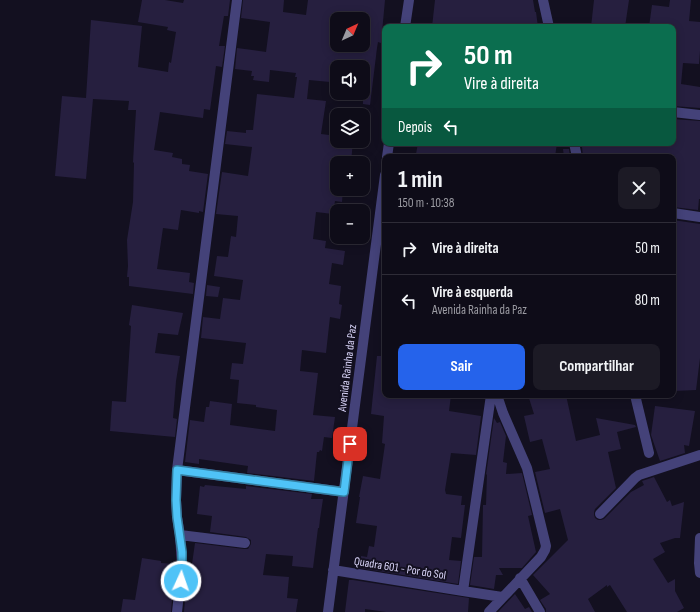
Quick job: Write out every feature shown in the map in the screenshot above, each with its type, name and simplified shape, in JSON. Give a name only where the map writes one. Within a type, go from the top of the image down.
[{"type":"street","points":[[177,612],[182,566],[177,517],[177,470],[237,0]]},
{"type":"street","points":[[405,24],[409,0]]},
{"type":"street","points":[[543,0],[548,24]]},
{"type":"street","points":[[676,112],[700,115]]},
{"type":"street","name":"Avenida Rainha da Paz","points":[[328,612],[382,198]]},
{"type":"street","points":[[676,213],[700,217]]},
{"type":"street","points":[[463,592],[491,398]]},
{"type":"street","points":[[489,612],[544,554],[546,546],[527,468],[498,398]]},
{"type":"street","points":[[636,398],[649,453]]},
{"type":"street","points":[[600,514],[635,478],[700,455]]},
{"type":"street","points":[[177,470],[344,492]]},
{"type":"street","points":[[180,535],[245,543]]},
{"type":"street","points":[[700,538],[700,573]]},
{"type":"street","name":"Quadra 601 - Por do Sol","points":[[333,570],[463,592],[502,597]]},
{"type":"street","points":[[520,578],[540,612]]},
{"type":"building","points":[[142,0],[165,0],[183,3],[184,0],[230,0],[228,16],[224,16],[219,46],[225,46],[222,67],[216,66],[210,110],[204,109],[203,118],[160,112],[154,150],[173,153],[172,157],[182,159],[182,164],[190,165],[189,171],[208,174],[203,212],[199,211],[199,213],[181,210],[178,230],[163,228],[157,269],[190,273],[189,282],[194,283],[193,294],[129,286],[129,277],[127,277],[127,240],[133,202],[133,162],[136,110],[128,110],[129,101],[93,99],[86,179],[55,176],[62,96],[86,98],[91,20],[142,26],[138,67],[168,72],[176,32],[167,30],[168,27],[138,22]]},
{"type":"building","points":[[243,0],[284,0],[283,12],[306,15],[308,0],[385,0],[381,43],[378,42],[370,105],[363,104],[363,100],[370,100],[370,60],[330,60],[330,82],[309,80],[307,99],[326,101],[321,134],[330,135],[330,148],[352,148],[352,156],[330,156],[330,196],[342,196],[342,202],[335,201],[335,204],[330,204],[330,214],[316,212],[313,239],[326,241],[325,248],[345,251],[343,265],[332,263],[329,284],[341,286],[339,304],[342,305],[340,319],[330,317],[326,353],[302,350],[300,371],[318,373],[313,415],[335,417],[332,438],[324,437],[322,451],[320,450],[317,452],[314,481],[247,473],[248,466],[199,459],[199,464],[185,462],[190,420],[204,422],[206,407],[209,407],[210,401],[232,404],[230,425],[275,431],[277,410],[256,407],[256,405],[237,403],[239,380],[230,379],[232,363],[243,364],[246,343],[201,338],[203,317],[220,319],[223,298],[240,300],[243,280],[214,276],[217,256],[228,257],[231,236],[236,237],[238,216],[216,214],[222,172],[248,176],[252,147],[225,144],[227,131],[246,133],[246,130],[253,130],[257,94],[294,98],[297,77],[295,77],[296,73],[270,70],[269,82],[253,80],[254,76],[251,76],[252,71],[235,69],[237,48],[266,52],[270,22],[241,18]]},
{"type":"building","points":[[435,0],[533,0],[538,24],[432,24]]},
{"type":"building","points":[[594,0],[629,0],[625,24],[591,24]]},
{"type":"building","points":[[670,0],[691,0],[689,21],[700,22],[699,64],[683,63],[681,84],[700,87],[700,108],[676,106],[676,24],[649,24],[652,5],[669,7]]},
{"type":"building","points":[[676,119],[700,121],[700,199],[698,210],[676,207],[676,154],[583,154],[582,147],[676,146]]},
{"type":"building","points":[[417,146],[557,146],[555,154],[416,154]]},
{"type":"building","points":[[563,149],[569,149],[570,154],[564,154]]},
{"type":"building","points":[[676,220],[700,224],[700,358],[696,390],[676,391]]},
{"type":"building","points":[[207,285],[220,287],[218,297],[206,296]]},
{"type":"building","points":[[132,305],[183,313],[178,335],[158,333],[155,353],[180,356],[173,418],[177,419],[175,437],[110,431],[112,401],[126,402],[131,326],[129,325]]},
{"type":"building","points":[[377,356],[382,356],[382,398],[451,398],[449,411],[481,416],[476,455],[451,453],[445,490],[446,494],[462,496],[461,505],[465,505],[461,538],[452,537],[449,560],[461,561],[458,584],[354,567],[354,562],[360,563],[361,556],[367,557],[369,546],[374,547],[377,526],[356,523],[363,476],[380,479],[385,444],[382,443],[384,416],[371,414]]},
{"type":"building","points":[[529,398],[567,398],[576,441],[600,435],[596,418],[635,425],[636,427],[617,432],[621,449],[608,452],[616,488],[595,509],[594,515],[598,520],[604,519],[631,492],[644,485],[642,481],[654,477],[667,502],[670,500],[672,506],[684,502],[680,538],[675,538],[660,543],[665,552],[653,559],[668,583],[675,579],[675,591],[684,608],[677,612],[627,612],[610,585],[607,587],[607,585],[588,599],[595,612],[546,612],[546,609],[540,600],[550,594],[533,575],[568,540],[560,509],[545,513],[535,472],[550,469],[542,439],[530,442],[524,416],[534,414]]},
{"type":"building","points":[[655,406],[695,411],[689,446],[684,445],[685,453],[660,461],[651,435]]},
{"type":"building","points":[[494,418],[497,423],[500,422],[506,436],[503,462],[507,463],[506,474],[522,473],[532,515],[528,516],[536,552],[522,568],[499,568],[503,575],[496,575],[494,589],[470,585],[474,557],[482,557],[483,505],[486,505],[487,474],[486,475]]},
{"type":"building","points":[[205,485],[246,489],[246,486],[312,494],[311,499],[323,499],[313,568],[292,566],[293,556],[266,554],[263,575],[289,577],[287,598],[298,599],[296,612],[184,612],[188,564],[192,564],[195,543],[244,549],[248,549],[251,544],[251,540],[246,537],[210,532],[212,516],[197,514],[200,486],[204,487]]},
{"type":"building","points":[[142,558],[161,561],[161,563],[175,564],[171,612],[121,612],[123,599],[135,600]]},
{"type":"building","points":[[349,580],[469,598],[468,612],[386,612],[365,609],[365,612],[345,612]]},
{"type":"building","points":[[515,594],[525,609],[529,607],[532,612],[498,612]]},
{"type":"route","points":[[181,581],[182,552],[176,500],[177,470],[344,492],[350,444]]}]
